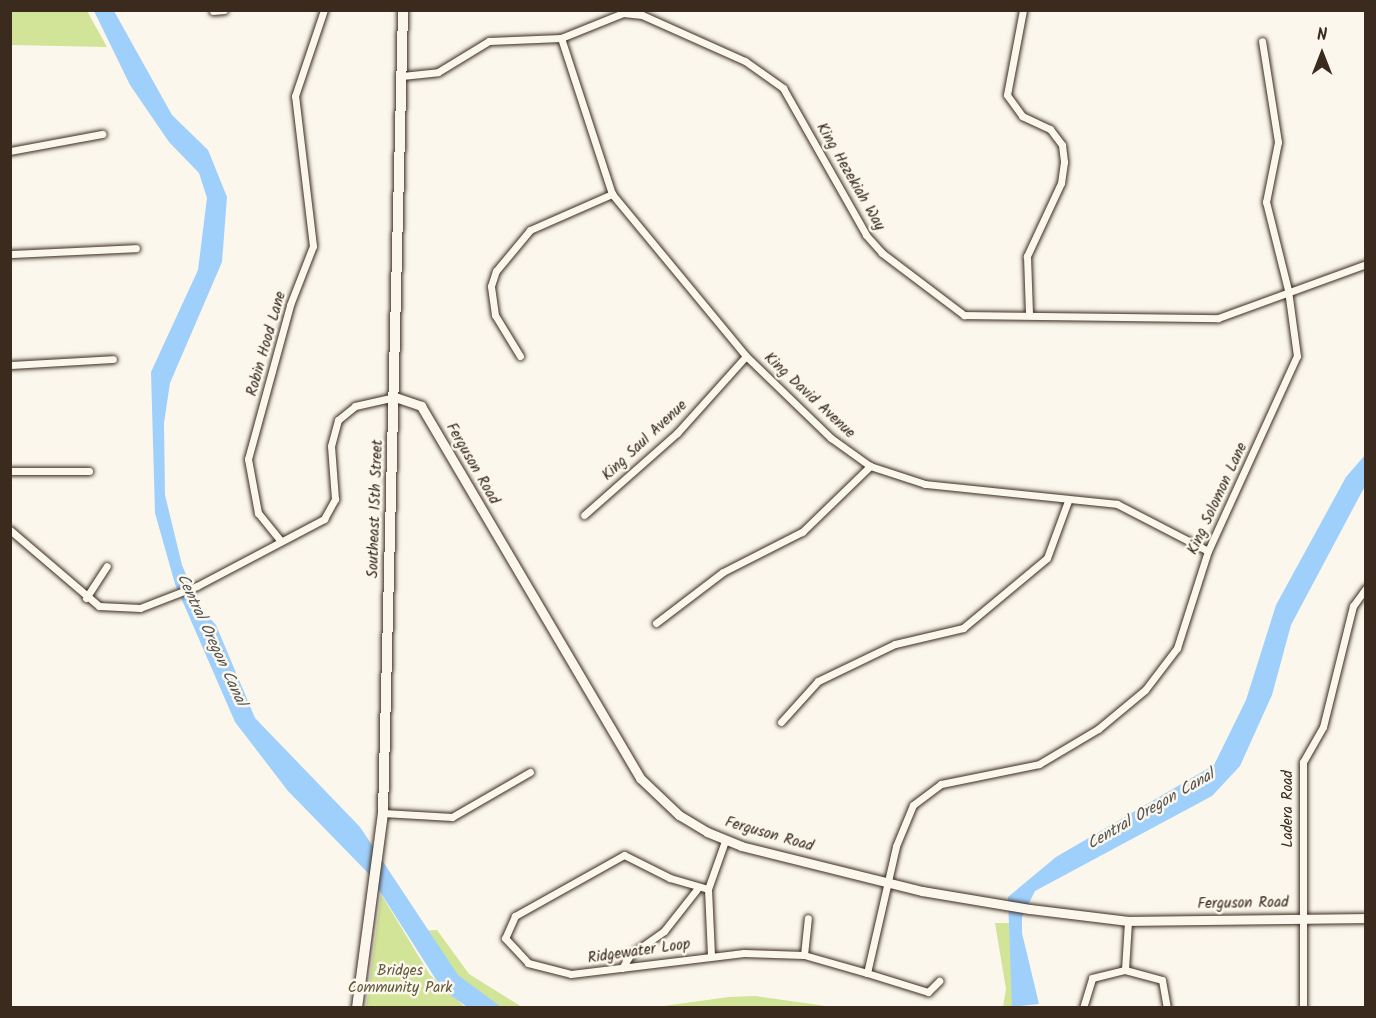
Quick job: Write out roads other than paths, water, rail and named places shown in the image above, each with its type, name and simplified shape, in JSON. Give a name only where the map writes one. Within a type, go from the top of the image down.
[{"type":"main road","name":"Southeast 15th Street","points":[[357,1008],[383,813],[403,10]]},
{"type":"street","points":[[213,11],[224,10]]},
{"type":"street","name":"Robin Hood Lane","points":[[280,540],[258,513],[248,459],[290,305],[314,246],[295,96],[324,10]]},
{"type":"street","points":[[1023,10],[1007,94],[1022,116],[1050,129],[1062,145],[1064,162],[1061,183],[1027,256],[1024,291],[1029,313]]},
{"type":"street","name":"King Hezekiah Way","points":[[402,76],[438,72],[489,41],[561,38],[632,13],[767,74],[783,88],[882,253],[964,315],[1029,313],[1218,318],[1288,290],[1365,264]]},
{"type":"street","name":"King David Avenue","points":[[561,38],[612,194],[746,356],[831,438],[870,466],[925,484],[1068,501],[1117,504],[1208,551]]},
{"type":"street","name":"King Solomon Lane","points":[[890,883],[896,846],[913,805],[932,790],[974,775],[1039,764],[1098,729],[1145,690],[1177,648],[1208,551],[1294,369],[1297,340],[1288,290],[1266,202],[1278,142],[1262,41]]},
{"type":"street","points":[[10,151],[102,134]]},
{"type":"street","points":[[520,356],[495,315],[491,286],[496,271],[530,230],[612,194]]},
{"type":"street","points":[[10,254],[136,248]]},
{"type":"street","name":"King Saul Avenue","points":[[584,515],[677,433],[746,356]]},
{"type":"street","points":[[10,365],[113,359]]},
{"type":"street","points":[[10,530],[86,598],[124,611],[176,594],[324,519],[333,509],[331,446],[338,420],[355,406],[395,397]]},
{"type":"street","name":"Ferguson Road","points":[[395,397],[421,406],[640,778],[679,815],[726,841],[890,883],[1005,906],[1128,921],[1365,918]]},
{"type":"street","points":[[656,623],[723,572],[802,532],[870,466]]},
{"type":"street","points":[[10,471],[89,471]]},
{"type":"street","points":[[781,722],[818,681],[895,644],[963,628],[1047,558],[1068,501]]},
{"type":"street","points":[[86,598],[106,566]]},
{"type":"street","name":"Ladera Road","points":[[1303,1008],[1303,762],[1323,727],[1353,606],[1365,588]]},
{"type":"street","points":[[383,813],[452,817],[530,772]]},
{"type":"street","points":[[711,955],[708,889],[726,841]]},
{"type":"street","name":"Ridgewater Loop","points":[[708,889],[697,889],[624,855],[515,916],[506,929],[509,948],[546,970],[592,974],[711,955],[804,955],[928,992],[939,981]]},
{"type":"street","points":[[867,973],[890,883]]},
{"type":"street","points":[[622,968],[630,955],[664,931],[697,889]]},
{"type":"street","points":[[804,955],[808,918]]},
{"type":"street","points":[[1125,970],[1128,921]]},
{"type":"street","points":[[1083,1008],[1092,978],[1125,970],[1162,980],[1167,1008]]},
{"type":"water","name":"Central Oregon Canal","points":[[94,11],[114,11],[172,115],[208,150],[227,197],[222,262],[170,383],[164,423],[165,495],[182,565],[200,607],[216,625],[255,718],[360,827],[458,975],[501,1007],[467,1007],[442,989],[368,873],[288,791],[235,722],[175,584],[155,513],[151,372],[198,270],[207,198],[199,173],[169,142],[130,85]]},
{"type":"water","name":"Central Oregon Canal","points":[[1365,455],[1365,486],[1291,625],[1272,695],[1240,766],[1212,796],[1035,891],[1022,917],[1022,933],[1039,1004],[1012,1007],[1008,897],[1056,857],[1214,765],[1246,700],[1276,605],[1346,477]]},
{"type":"park label","name":"Bridges Community Park","points":[[400,980]]}]
